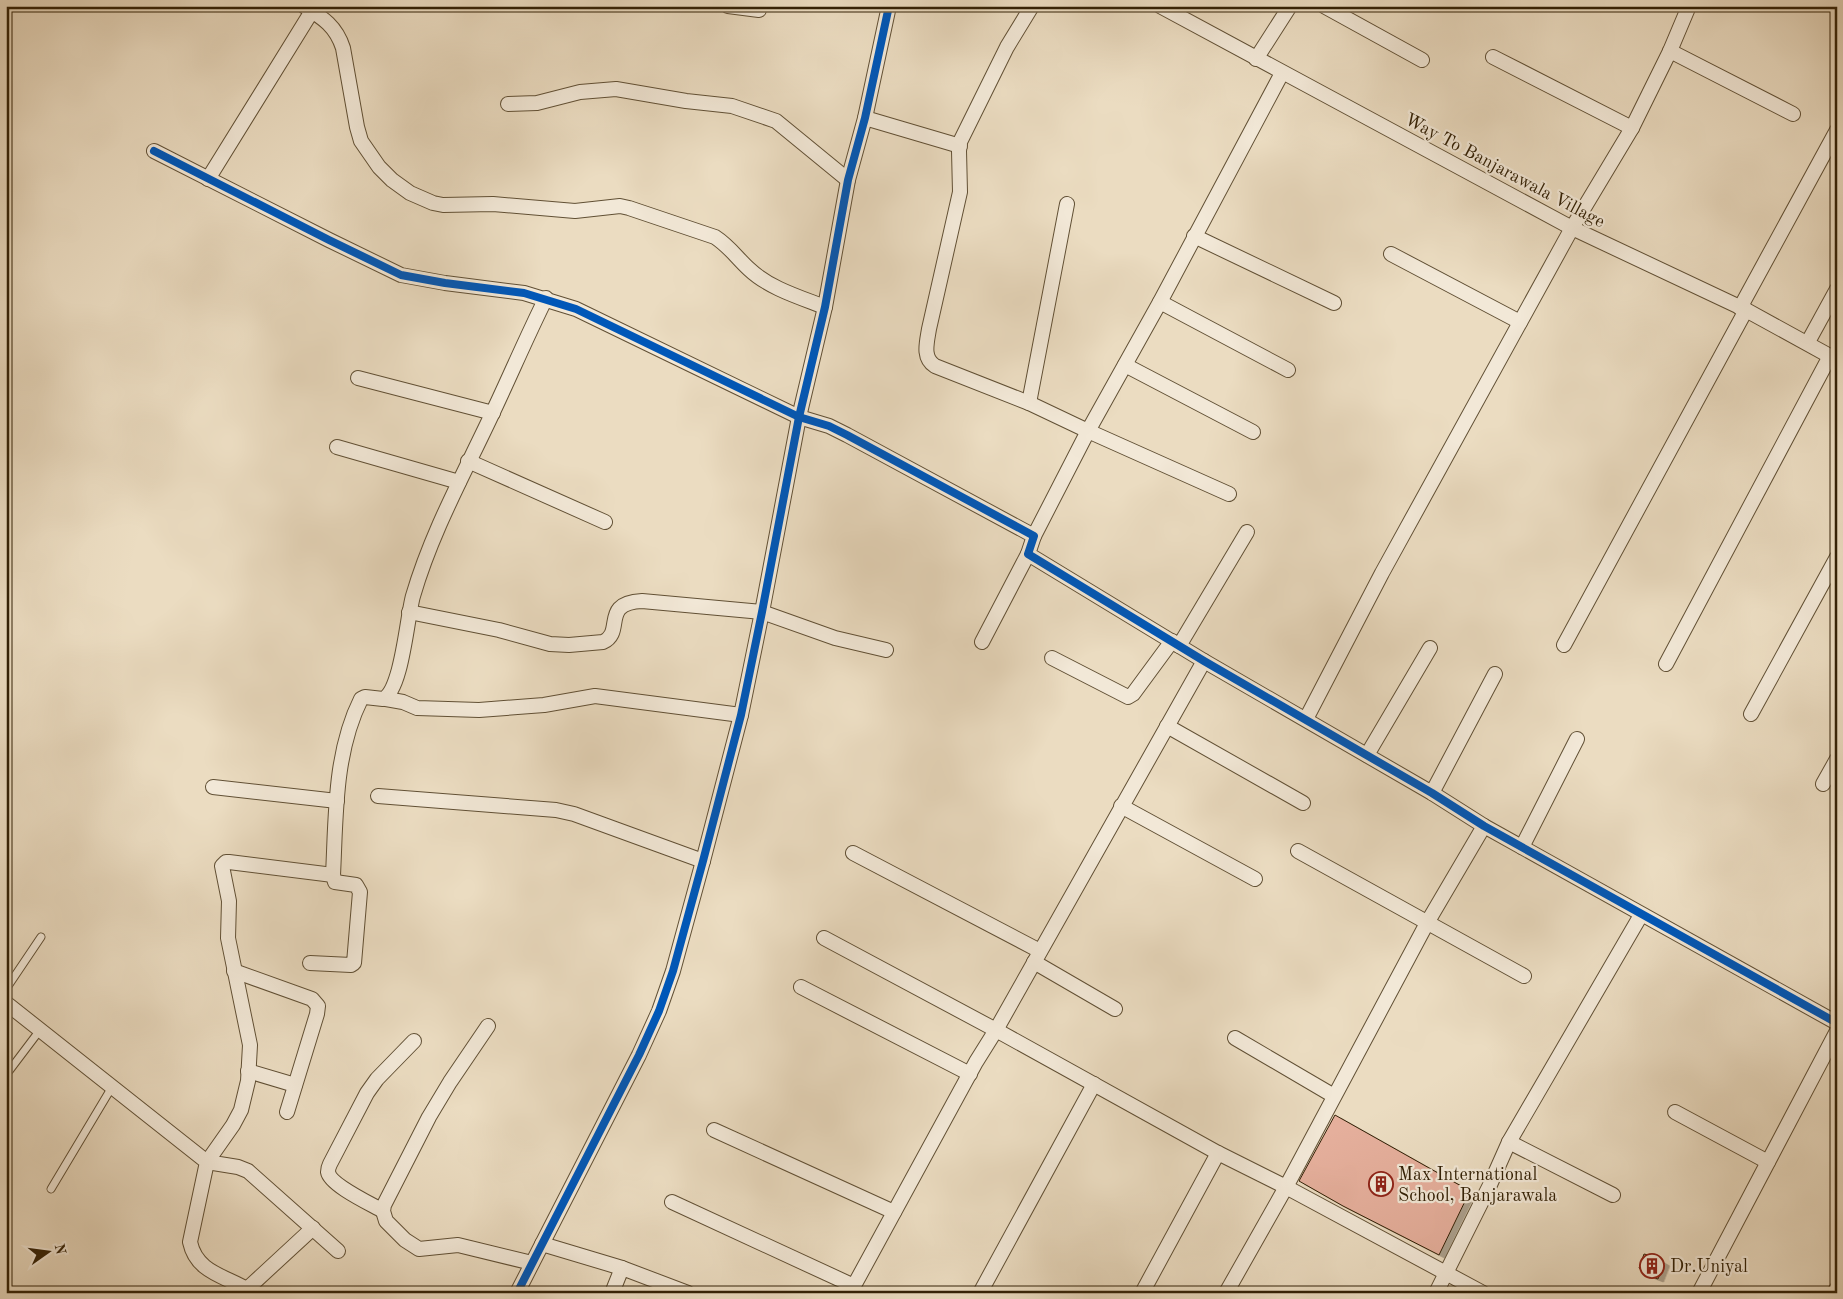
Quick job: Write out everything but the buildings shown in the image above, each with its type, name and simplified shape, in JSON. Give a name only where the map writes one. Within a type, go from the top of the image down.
[{"type":"street","points":[[728,6],[759,10]]},
{"type":"street","points":[[517,1293],[640,1055],[673,971],[741,715],[799,417],[825,307],[848,180],[865,118],[889,6]]},
{"type":"street","points":[[1032,6],[1007,47],[960,146],[960,192],[929,329],[926,354],[935,366],[1029,403],[1228,494]]},
{"type":"street","name":"Way To Banjarawala Village","points":[[1160,6],[1572,228],[1743,309],[1808,342],[1833,358]]},
{"type":"street","points":[[1256,59],[1290,6]]},
{"type":"street","points":[[1324,6],[1422,60]]},
{"type":"street","points":[[1306,719],[1382,573],[1520,322],[1572,228],[1632,128],[1670,51],[1689,6]]},
{"type":"street","points":[[208,179],[308,9],[331,25],[339,36],[361,141],[379,167],[392,180],[410,193],[433,203],[443,205],[493,204],[575,211],[620,206],[629,208],[715,237],[725,244],[748,269],[772,284],[825,307]]},
{"type":"street","points":[[1670,51],[1792,114]]},
{"type":"street","points":[[1493,57],[1632,128]]},
{"type":"street","points":[[982,642],[1028,554],[1034,536],[1088,431],[1160,302],[1282,73]]},
{"type":"street","points":[[508,104],[537,104],[580,92],[616,89],[686,101],[732,106],[763,115],[780,123],[848,180]]},
{"type":"street","points":[[865,118],[960,146]]},
{"type":"street","points":[[1564,645],[1837,130]]},
{"type":"street","points":[[154,151],[401,275],[445,283],[524,293],[546,298],[576,309],[799,417],[830,426],[1034,536]]},
{"type":"street","points":[[1029,403],[1067,204]]},
{"type":"street","points":[[1194,236],[1334,303]]},
{"type":"street","points":[[1391,254],[1520,322]]},
{"type":"street","points":[[1808,342],[1837,289]]},
{"type":"street","points":[[386,699],[403,656],[409,612],[432,544],[468,461],[493,413],[546,298]]},
{"type":"street","points":[[1160,302],[1288,370]]},
{"type":"street","points":[[1666,664],[1833,358]]},
{"type":"street","points":[[1125,365],[1253,432]]},
{"type":"street","points":[[358,378],[493,413]]},
{"type":"street","points":[[337,448],[459,482]]},
{"type":"street","points":[[468,461],[605,522]]},
{"type":"street","points":[[1052,658],[1128,697],[1133,694],[1176,644],[1247,532]]},
{"type":"street","points":[[1028,554],[1204,661],[1432,793],[1484,826],[1837,1023]]},
{"type":"street","points":[[1751,714],[1837,557]]},
{"type":"street","points":[[409,612],[499,630],[550,644],[570,645],[607,640],[612,634],[616,612],[625,603],[633,601],[762,612],[813,631],[886,650]]},
{"type":"street","points":[[1367,755],[1430,648]]},
{"type":"street","points":[[672,1202],[852,1290],[970,1074],[1204,661]]},
{"type":"street","points":[[1432,793],[1495,674]]},
{"type":"street","points":[[310,963],[352,965],[354,963],[360,892],[356,885],[335,882],[333,875],[337,801],[344,747],[358,704],[365,697],[403,702],[417,708],[478,710],[544,705],[595,696],[741,715]]},
{"type":"street","points":[[1167,726],[1303,803]]},
{"type":"street","points":[[1522,846],[1577,739]]},
{"type":"street","points":[[1823,784],[1837,759]]},
{"type":"street","points":[[213,787],[337,801]]},
{"type":"street","points":[[378,796],[556,810],[574,814],[703,861]]},
{"type":"street","points":[[1121,806],[1254,879]]},
{"type":"street","points":[[1226,1293],[1286,1187],[1427,923],[1484,826]]},
{"type":"street","points":[[1298,851],[1524,976]]},
{"type":"street","points":[[853,853],[1037,957],[1115,1009]]},
{"type":"street","points":[[313,1228],[250,1291],[210,1272],[192,1253],[190,1242],[207,1162],[233,1125],[241,1110],[248,1081],[250,1045],[227,932],[229,901],[222,871],[223,864],[229,862],[333,875]]},
{"type":"street","points":[[1436,1293],[1489,1187],[1509,1142],[1641,915]]},
{"type":"street","points":[[824,938],[996,1030],[1218,1153],[1286,1187],[1482,1293]]},
{"type":"street","points":[[234,971],[316,1002],[317,1014],[287,1112]]},
{"type":"street","points":[[801,987],[970,1074]]},
{"type":"street","points":[[6,1003],[207,1162],[248,1170],[338,1251]]},
{"type":"street","points":[[488,1026],[429,1117],[384,1205],[383,1211],[386,1221],[405,1240],[419,1249],[458,1245],[532,1263]]},
{"type":"street","points":[[1699,1293],[1837,1031]]},
{"type":"street","points":[[1235,1038],[1334,1096]]},
{"type":"street","points":[[383,1211],[337,1184],[328,1172],[330,1164],[367,1093],[377,1079],[414,1041]]},
{"type":"street","points":[[248,1071],[295,1085]]},
{"type":"street","points":[[980,1293],[1094,1084]]},
{"type":"street","points":[[1675,1112],[1768,1162]]},
{"type":"street","points":[[714,1130],[894,1212]]},
{"type":"street","points":[[1509,1142],[1613,1195]]},
{"type":"street","points":[[1142,1293],[1218,1153]]},
{"type":"street","points":[[542,1244],[622,1268],[688,1293]]},
{"type":"street","points":[[612,1293],[622,1268]]},
{"type":"street","points":[[1834,1293],[1837,1288]]},
{"type":"lane","points":[[6,989],[42,937]]},
{"type":"lane","points":[[6,1075],[40,1030]]},
{"type":"lane","points":[[51,1189],[112,1087]]},
{"type":"cycle path","points":[[517,1293],[639,1055],[659,1011],[673,971],[741,715],[799,417],[825,307],[848,180],[865,118],[889,6]]},
{"type":"cycle path","points":[[154,151],[401,275],[445,283],[524,293],[576,309],[799,417],[829,426],[847,435],[1034,536],[1028,554],[1204,661],[1432,793],[1484,826],[1837,1023]]},
{"type":"place","name":"Max International School, Banjarawala","points":[[1381,1184]]},
{"type":"place","name":"Dr.Uniyal","points":[[1652,1266]]}]
